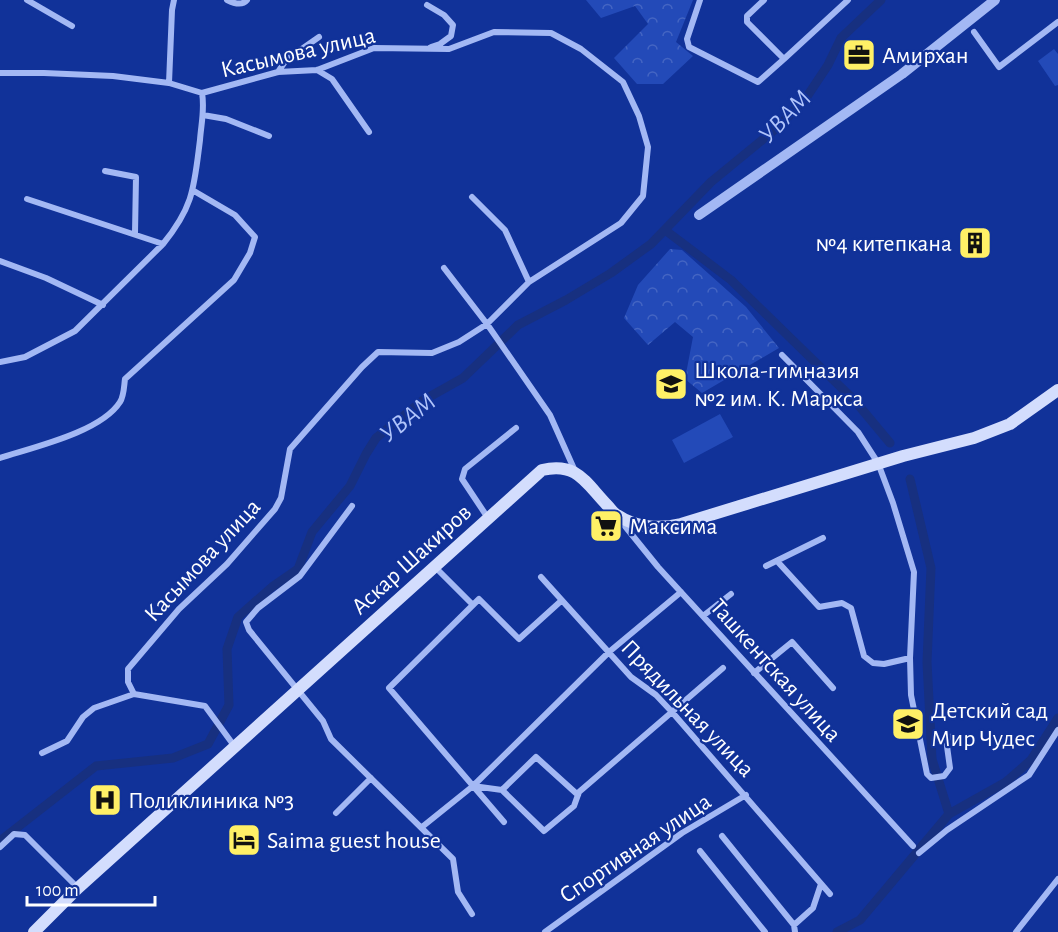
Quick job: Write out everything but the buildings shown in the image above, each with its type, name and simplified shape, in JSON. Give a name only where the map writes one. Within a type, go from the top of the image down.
[{"type":"main road","points":[[575,471],[616,515],[635,523],[663,528],[881,462],[974,438],[1010,424],[1058,390]]},
{"type":"main road","name":"Аскар Шакиров","points":[[34,932],[78,888],[542,470],[557,467],[575,471]]},
{"type":"street","points":[[27,0],[72,26]]},
{"type":"street","points":[[170,83],[174,0]]},
{"type":"street","points":[[227,0],[234,4],[247,0]]},
{"type":"street","points":[[700,0],[687,39],[689,47],[758,82],[848,0]]},
{"type":"street","points":[[764,0],[747,16],[747,22],[784,59]]},
{"type":"street","points":[[699,216],[902,74],[995,0]]},
{"type":"street","points":[[422,50],[440,44],[451,36],[453,25],[444,15],[427,5]]},
{"type":"street","points":[[974,32],[999,67],[1058,22]]},
{"type":"street","name":"Касымова улица","points":[[134,694],[128,682],[128,669],[179,609],[227,564],[274,509],[281,498],[290,448],[362,367],[378,352],[432,353],[459,342],[488,326],[529,282],[621,223],[643,196],[648,147],[639,116],[623,82],[581,50],[551,33],[494,32],[449,49],[374,48],[316,70],[278,72],[201,93]]},
{"type":"street","points":[[278,72],[286,60],[319,37]]},
{"type":"street","points":[[316,70],[332,79],[369,132]]},
{"type":"street","points":[[0,73],[113,76],[170,83],[201,93],[202,115],[194,191],[176,228],[75,332],[26,357],[0,362]]},
{"type":"street","points":[[202,115],[226,119],[269,136]]},
{"type":"street","points":[[105,171],[135,177],[135,233]]},
{"type":"street","points":[[0,458],[68,436],[108,417],[122,400],[125,379],[234,280],[250,254],[255,237],[235,215],[194,191]]},
{"type":"street","points":[[472,197],[505,230],[529,282]]},
{"type":"street","points":[[27,199],[135,233],[162,244]]},
{"type":"street","points":[[0,261],[46,278],[102,305]]},
{"type":"street","points":[[444,268],[550,415],[575,471]]},
{"type":"street","points":[[782,356],[858,432],[881,462],[914,572],[910,658],[911,695],[927,774],[931,778],[944,776],[950,768],[946,740],[952,736]]},
{"type":"street","points":[[488,519],[462,479],[465,469],[516,428]]},
{"type":"street","points":[[352,506],[300,576],[258,608],[246,622],[249,630],[323,721],[331,739],[453,859],[458,892],[472,914]]},
{"type":"street","name":"Ташкентская улица","points":[[616,515],[681,592],[913,846]]},
{"type":"street","points":[[766,566],[823,538]]},
{"type":"street","points":[[777,561],[819,607],[842,603],[851,608],[864,656],[873,663],[884,664],[910,658]]},
{"type":"street","points":[[435,567],[473,605]]},
{"type":"street","name":"Прядильная улица","points":[[541,578],[631,677],[656,695],[672,712],[830,894]]},
{"type":"street","points":[[422,827],[473,786],[609,652],[681,592]]},
{"type":"street","points":[[703,616],[730,594]]},
{"type":"street","points":[[504,822],[389,688],[479,599],[519,639],[561,601]]},
{"type":"street","points":[[754,673],[792,642],[833,688]]},
{"type":"street","points":[[473,786],[502,790],[544,831],[574,806],[579,792],[723,668]]},
{"type":"street","points":[[42,753],[67,741],[83,717],[94,708],[134,694],[206,706],[235,747]]},
{"type":"street","points":[[919,853],[947,830],[1029,774],[1058,730]]},
{"type":"street","points":[[502,790],[536,757],[578,795]]},
{"type":"street","points":[[336,813],[371,778]]},
{"type":"street","name":"Спортивная улица","points":[[545,932],[682,833],[746,795]]},
{"type":"street","points":[[0,847],[14,834],[25,835],[78,888]]},
{"type":"street","points":[[722,836],[795,928],[813,908],[821,884]]},
{"type":"street","points":[[700,850],[765,932]]},
{"type":"street","points":[[1016,932],[1058,879]]},
{"type":"green space","points":[[586,0],[693,0],[676,42],[693,56],[663,84],[637,84],[614,58],[648,24],[635,6],[601,18]]},
{"type":"green space","points":[[1054,49],[1058,54],[1058,85],[1055,86],[1038,61]]},
{"type":"green space","points":[[670,249],[682,250],[746,307],[779,348],[702,393],[685,379],[693,337],[675,322],[648,345],[624,318],[638,285]]},
{"type":"green space","points":[[720,414],[733,437],[684,463],[672,440]]},
{"type":"waterway","name":"УВАМ","points":[[0,841],[96,766],[173,758],[208,744],[229,705],[227,649],[238,617],[272,587],[298,569],[312,532],[350,486],[376,438],[422,401],[463,378],[518,325],[611,273],[651,244],[711,182],[778,127],[806,98],[828,65],[841,38],[881,0]]},
{"type":"waterway","points":[[665,230],[731,280],[855,401],[890,443]]},
{"type":"waterway","points":[[910,479],[931,568],[927,662],[932,759],[949,814]]},
{"type":"waterway","points":[[837,932],[860,920],[949,814],[1006,782],[1031,760],[1058,718]]},
{"type":"place","name":"Амирхан","points":[[859,55]]},
{"type":"place","name":"№4 китепкана","points":[[975,243]]},
{"type":"place","name":"Школа-гимназия №2 им. К. Маркса","points":[[671,384]]},
{"type":"place","name":"Максима","points":[[606,526]]},
{"type":"place","name":"Детский сад Мир Чудес","points":[[908,724]]},
{"type":"place","name":"Поликлиника №3","points":[[105,800]]},
{"type":"place","name":"Saima guest house","points":[[244,840]]}]
